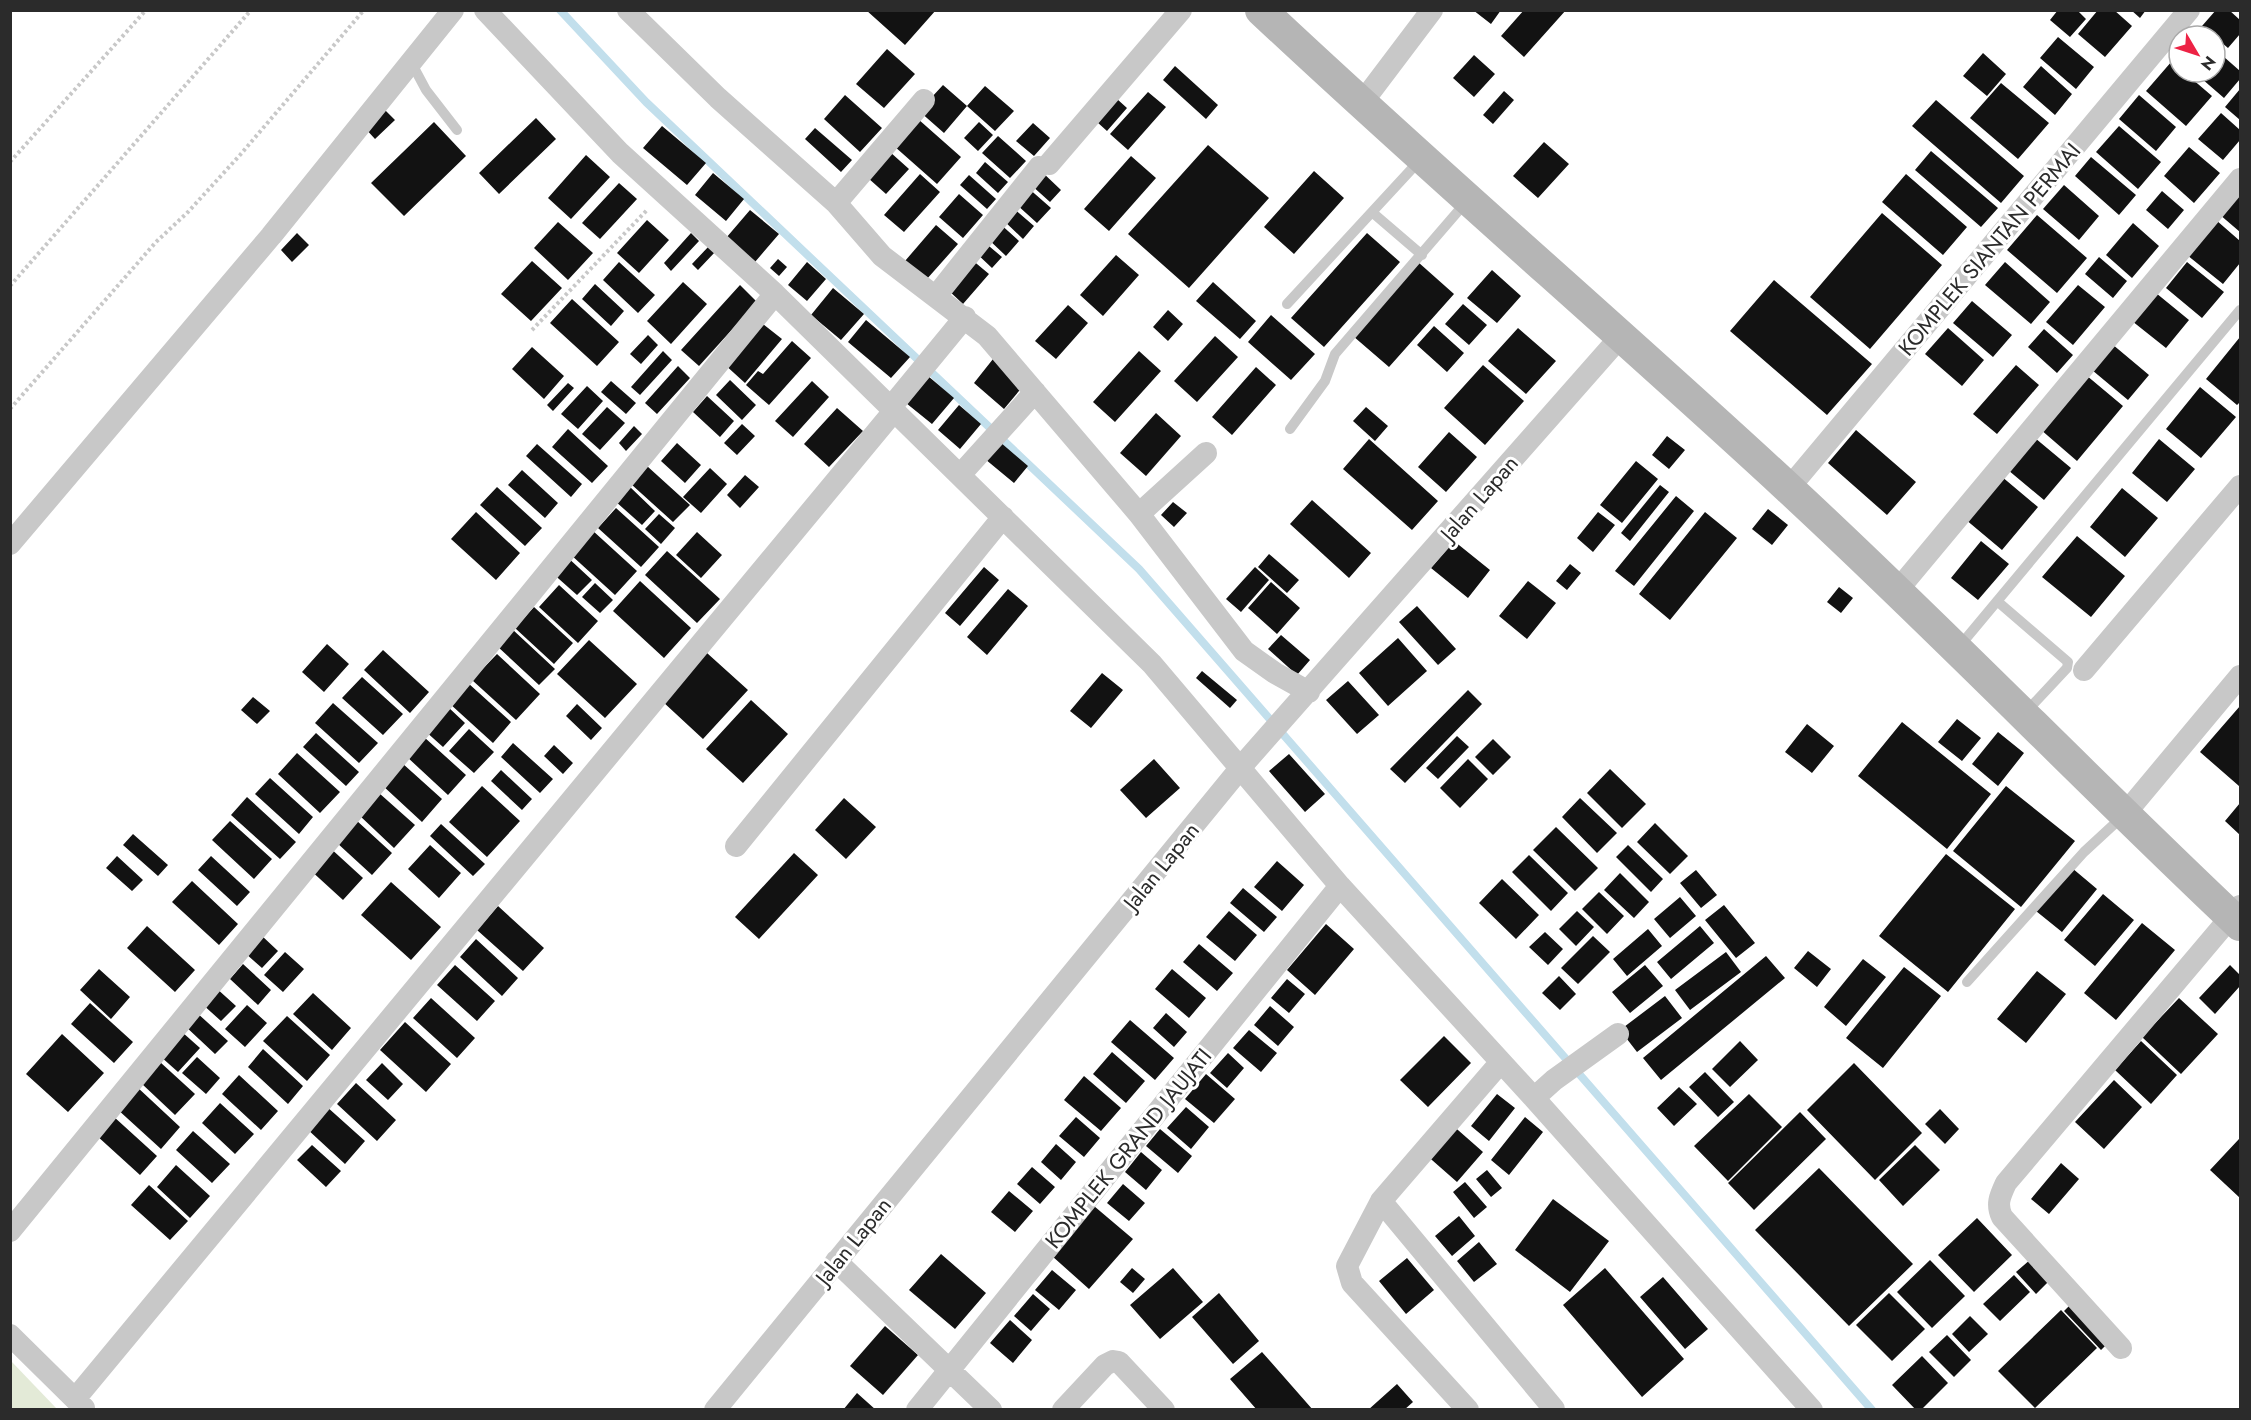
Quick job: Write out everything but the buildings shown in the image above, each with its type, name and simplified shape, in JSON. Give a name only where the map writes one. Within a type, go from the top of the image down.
[{"type":"street","points":[[10,544],[271,236],[453,10]]},
{"type":"street","points":[[485,10],[597,129],[663,193],[776,294],[1152,664],[1243,765],[1340,886],[1500,1064],[1534,1098],[1812,1410]]},
{"type":"street","points":[[628,10],[710,90],[836,203],[882,256],[936,296],[959,325],[987,336],[1030,397],[1139,514],[1244,651],[1302,700]]},
{"type":"street","points":[[936,296],[1044,165],[1181,10]]},
{"type":"street","points":[[1261,10],[1360,104],[1622,335],[1789,488],[2124,815],[2237,915],[2006,1183],[2000,1196],[1998,1207],[2002,1217],[2121,1348]]},
{"type":"street","points":[[1360,104],[1432,10]]},
{"type":"street","name":"KOMPLEK SIANTAN PERMAI","points":[[1789,488],[2189,10]]},
{"type":"street","points":[[836,203],[924,100]]},
{"type":"street","points":[[1896,592],[2241,179]]},
{"type":"street","points":[[10,1231],[776,294]]},
{"type":"street","points":[[10,1335],[80,1404],[893,409],[959,325]]},
{"type":"street","name":"Jalan Lapan","points":[[716,1410],[1243,765],[1622,335]]},
{"type":"street","points":[[960,475],[1030,397]]},
{"type":"street","points":[[1139,514],[1206,453]]},
{"type":"street","points":[[2084,670],[2241,486]]},
{"type":"street","points":[[736,846],[1003,518]]},
{"type":"street","points":[[2124,815],[2241,676]]},
{"type":"street","name":"KOMPLEK GRAND JAUJATI","points":[[917,1410],[1340,886]]},
{"type":"street","points":[[1534,1098],[1554,1080],[1618,1034]]},
{"type":"street","points":[[1468,1410],[1352,1283],[1347,1266],[1381,1201],[1500,1064]]},
{"type":"street","points":[[1381,1201],[1554,1409]]},
{"type":"street","points":[[837,1261],[948,1371],[991,1410]]},
{"type":"street","points":[[1063,1410],[1105,1365],[1113,1361],[1119,1362],[1164,1410]]},
{"type":"lane","points":[[411,62],[426,90],[457,130]]},
{"type":"lane","points":[[1287,304],[1422,158]]},
{"type":"lane","points":[[1290,429],[1325,381],[1335,354],[1468,200]]},
{"type":"lane","points":[[1373,213],[1422,255]]},
{"type":"lane","points":[[1955,650],[2241,310]]},
{"type":"lane","points":[[1997,601],[2068,662],[2067,668],[2022,716]]},
{"type":"lane","points":[[1967,982],[2085,852],[2124,815]]},
{"type":"path","points":[[10,162],[146,10]]},
{"type":"path","points":[[10,286],[251,10]]},
{"type":"path","points":[[10,409],[156,242],[188,212],[240,155],[364,10]]},
{"type":"path","points":[[532,330],[663,193]]},
{"type":"green space","points":[[11,1361],[57,1409],[11,1409]]},
{"type":"waterway","points":[[560,10],[646,102],[1139,569],[1872,1410]]}]
